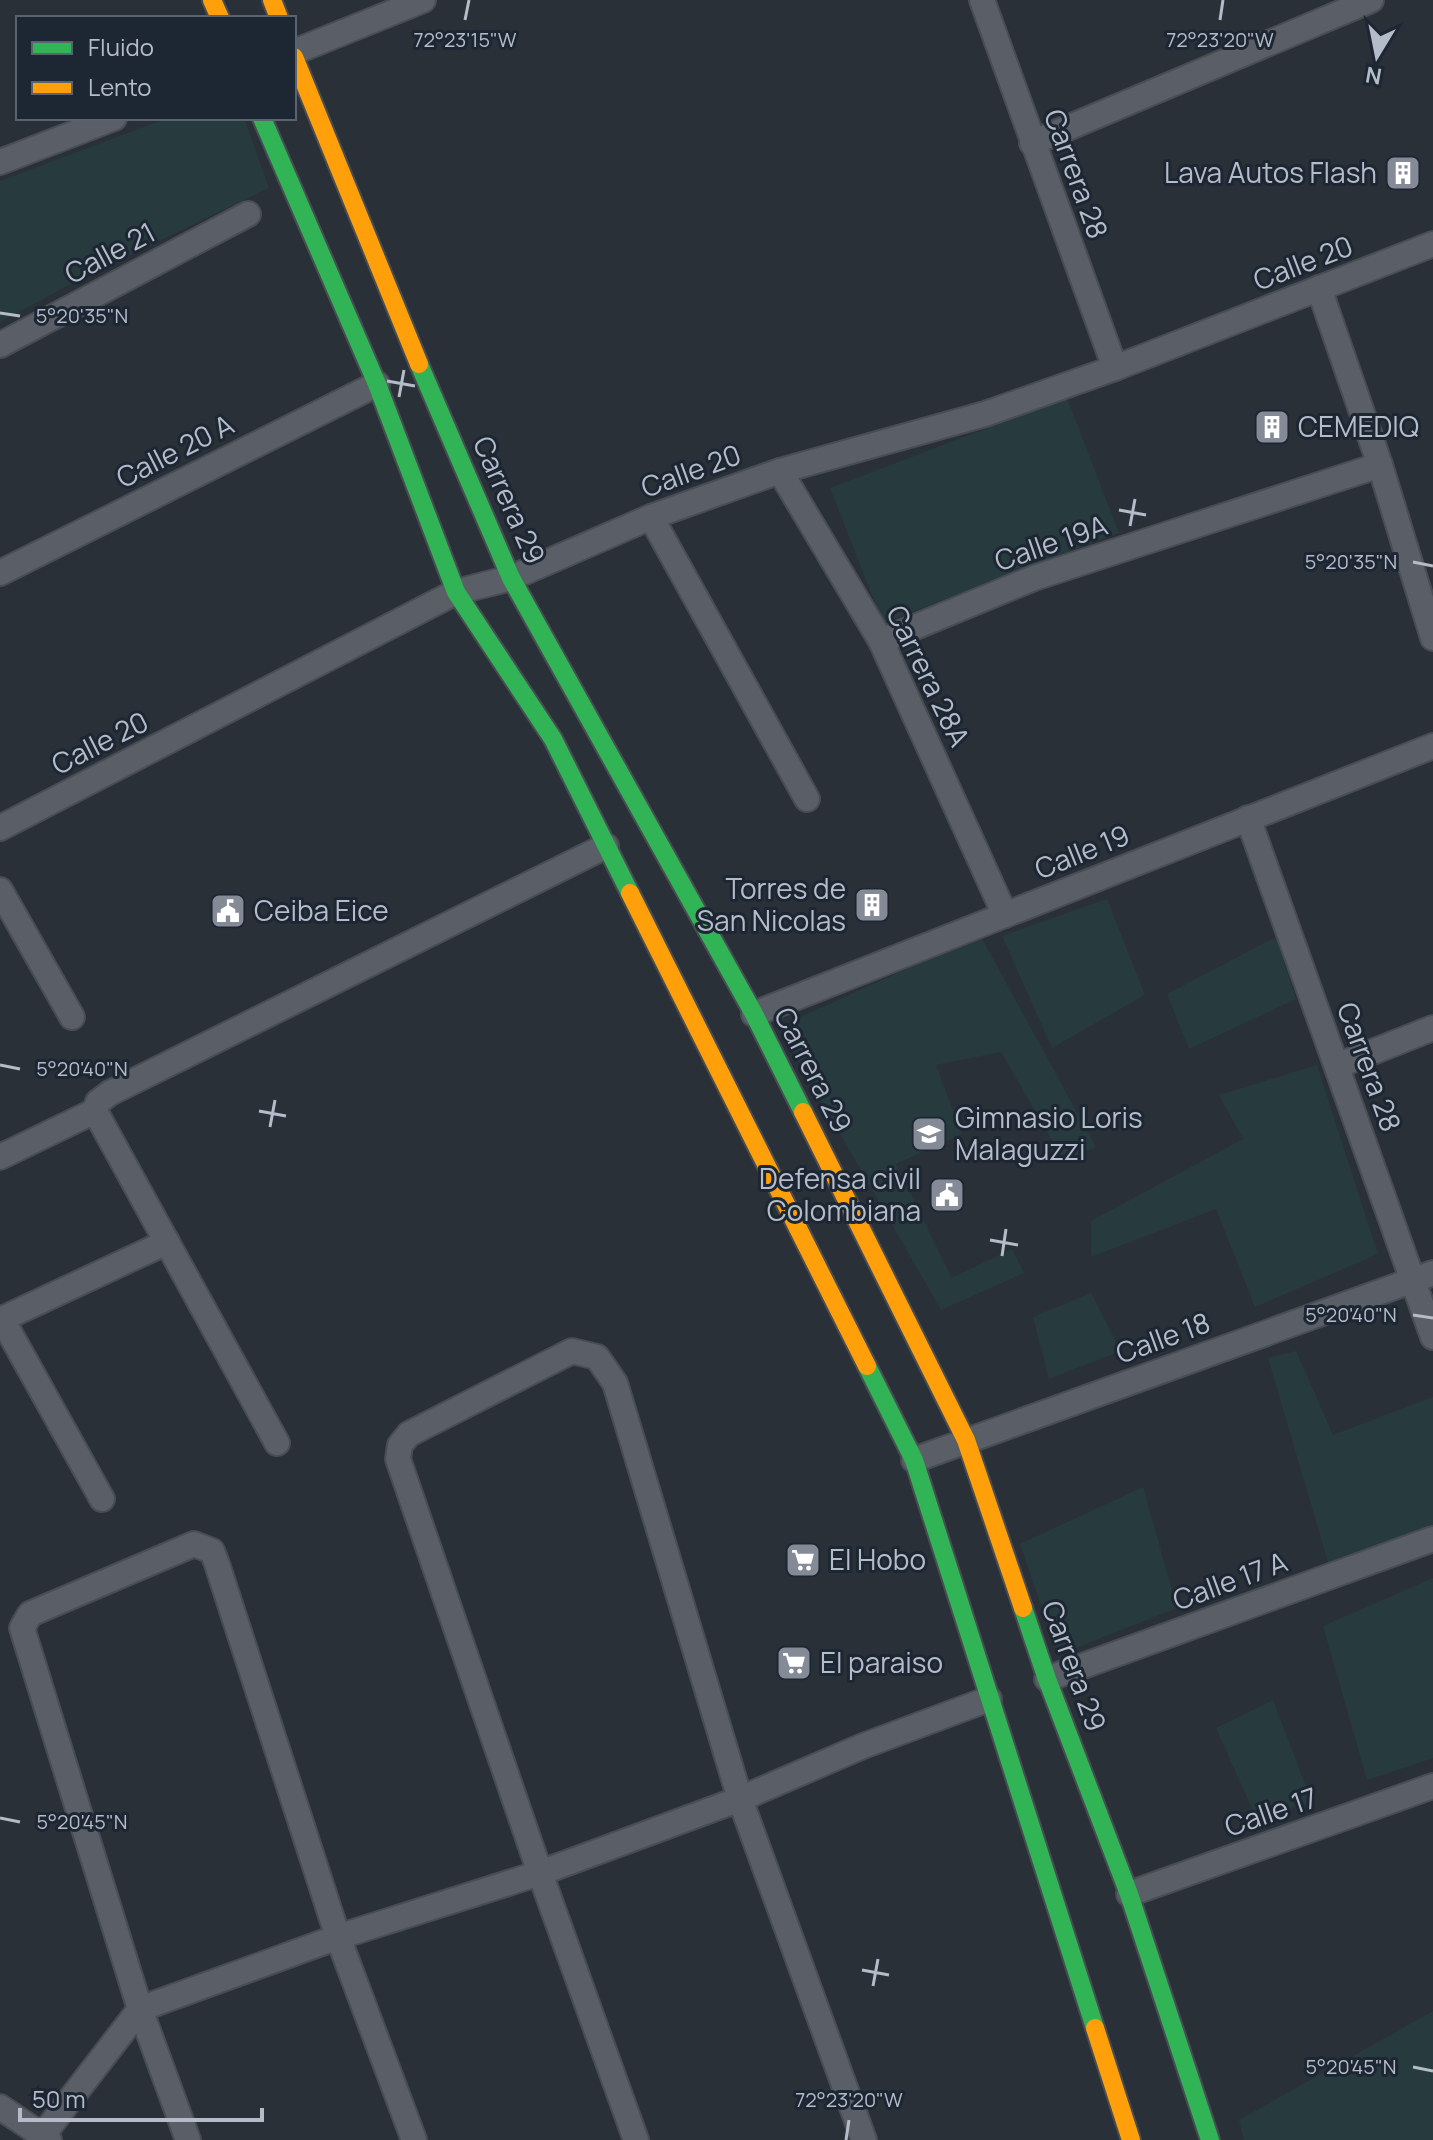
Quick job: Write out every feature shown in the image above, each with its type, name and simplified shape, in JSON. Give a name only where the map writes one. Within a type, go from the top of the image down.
[{"type":"main road","name":"Carrera 29","points":[[296,59],[413,349],[511,578],[754,1014],[966,1440],[1047,1679],[1129,1894],[1210,2140]]},
{"type":"main road","points":[[263,120],[377,384],[456,592],[553,739],[914,1460],[1131,2140]]},
{"type":"street","points":[[296,53],[423,0]]},
{"type":"street","name":"Carrera 28","points":[[982,0],[1115,368]]},
{"type":"street","points":[[1032,143],[1371,0]]},
{"type":"street","points":[[0,162],[109,120]]},
{"type":"street","name":"Calle 21","points":[[0,345],[248,214]]},
{"type":"street","name":"Calle 20","points":[[0,828],[456,592],[511,578],[651,517],[780,471],[985,414],[1115,368],[1433,244]]},
{"type":"street","points":[[1319,288],[1380,465],[1433,638]]},
{"type":"street","name":"Calle 20 A","points":[[0,573],[377,384]]},
{"type":"street","name":"Calle 19A","points":[[881,641],[1034,578],[1380,465]]},
{"type":"street","name":"Carrera 28A","points":[[780,471],[881,641],[1005,915]]},
{"type":"street","points":[[651,517],[807,799]]},
{"type":"street","name":"Calle 19","points":[[754,1014],[1433,746]]},
{"type":"street","name":"Carrera 28","points":[[1248,818],[1337,1066],[1423,1276],[1433,1337]]},
{"type":"street","points":[[0,1157],[95,1111],[98,1102],[110,1093],[606,846]]},
{"type":"street","points":[[0,890],[72,1017]]},
{"type":"street","points":[[1337,1066],[1433,1028]]},
{"type":"street","points":[[95,1111],[277,1443]]},
{"type":"street","points":[[102,1499],[1,1320],[167,1242]]},
{"type":"street","name":"Calle 18","points":[[914,1460],[1423,1276]]},
{"type":"street","points":[[636,2140],[540,1873],[398,1459],[400,1445],[409,1434],[572,1351],[597,1357],[615,1383],[740,1799],[864,2140]]},
{"type":"street","name":"Calle 17 A","points":[[1047,1679],[1433,1539]]},
{"type":"street","points":[[188,2140],[140,2009],[22,1628],[30,1614],[194,1544],[212,1551],[217,1564],[338,1937],[414,2140]]},
{"type":"street","points":[[0,2107],[44,2138],[140,2009],[338,1937],[540,1873],[740,1799],[863,1746],[989,1699]]},
{"type":"street","name":"Calle 17","points":[[1129,1894],[1433,1786]]},
{"type":"green space","points":[[163,120],[245,120],[269,188],[84,277],[0,322],[0,181]]},
{"type":"green space","points":[[1067,398],[1119,533],[883,623],[830,488]]},
{"type":"green space","points":[[1107,899],[1145,995],[1052,1048],[1002,936]]},
{"type":"green space","points":[[980,935],[1096,1147],[1064,1161],[1001,1052],[936,1065],[962,1134],[896,1164],[952,1278],[1012,1249],[1024,1273],[941,1310],[779,1027]]},
{"type":"green space","points":[[1276,937],[1296,999],[1189,1049],[1167,994]]},
{"type":"green space","points":[[1317,1065],[1378,1254],[1255,1307],[1216,1209],[1091,1257],[1091,1221],[1243,1139],[1219,1095]]},
{"type":"green space","points":[[1091,1293],[1121,1351],[1049,1379],[1033,1317]]},
{"type":"green space","points":[[1296,1351],[1333,1435],[1433,1397],[1433,1534],[1330,1569],[1268,1358]]},
{"type":"green space","points":[[1143,1487],[1177,1608],[1058,1655],[1020,1544]]},
{"type":"green space","points":[[1433,1578],[1433,1758],[1367,1780],[1323,1626]]},
{"type":"green space","points":[[1273,1700],[1312,1802],[1256,1818],[1216,1728]]},
{"type":"green space","points":[[1433,2011],[1433,2140],[1244,2140],[1239,2120]]},
{"type":"traffic: fast","points":[[263,120],[377,384],[456,592],[553,739],[630,893]]},
{"type":"traffic: fast","points":[[419,364],[511,578],[754,1014],[803,1112]]},
{"type":"traffic: fast","points":[[867,1366],[914,1460],[1095,2028]]},
{"type":"traffic: fast","points":[[1023,1608],[1129,1894],[1210,2140]]},
{"type":"traffic: slow","points":[[212,0],[219,16]]},
{"type":"traffic: slow","points":[[272,0],[278,16]]},
{"type":"traffic: slow","points":[[296,62],[419,364]]},
{"type":"traffic: slow","points":[[630,893],[867,1366]]},
{"type":"traffic: slow","points":[[803,1112],[966,1440],[1023,1608]]},
{"type":"traffic: slow","points":[[1095,2028],[1131,2140]]},
{"type":"place","name":"Lava Autos Flash","points":[[1403,173]]},
{"type":"place","name":"CEMEDIQ","points":[[1272,427]]},
{"type":"place","name":"Torres de San Nicolas","points":[[872,905]]},
{"type":"place","name":"Ceiba Eice","points":[[228,911]]},
{"type":"place","name":"Gimnasio Loris Malaguzzi","points":[[929,1134]]},
{"type":"place","name":"Defensa civil Colombiana","points":[[947,1195]]},
{"type":"place","name":"El Hobo","points":[[803,1560]]},
{"type":"place","name":"El paraiso","points":[[794,1663]]}]
